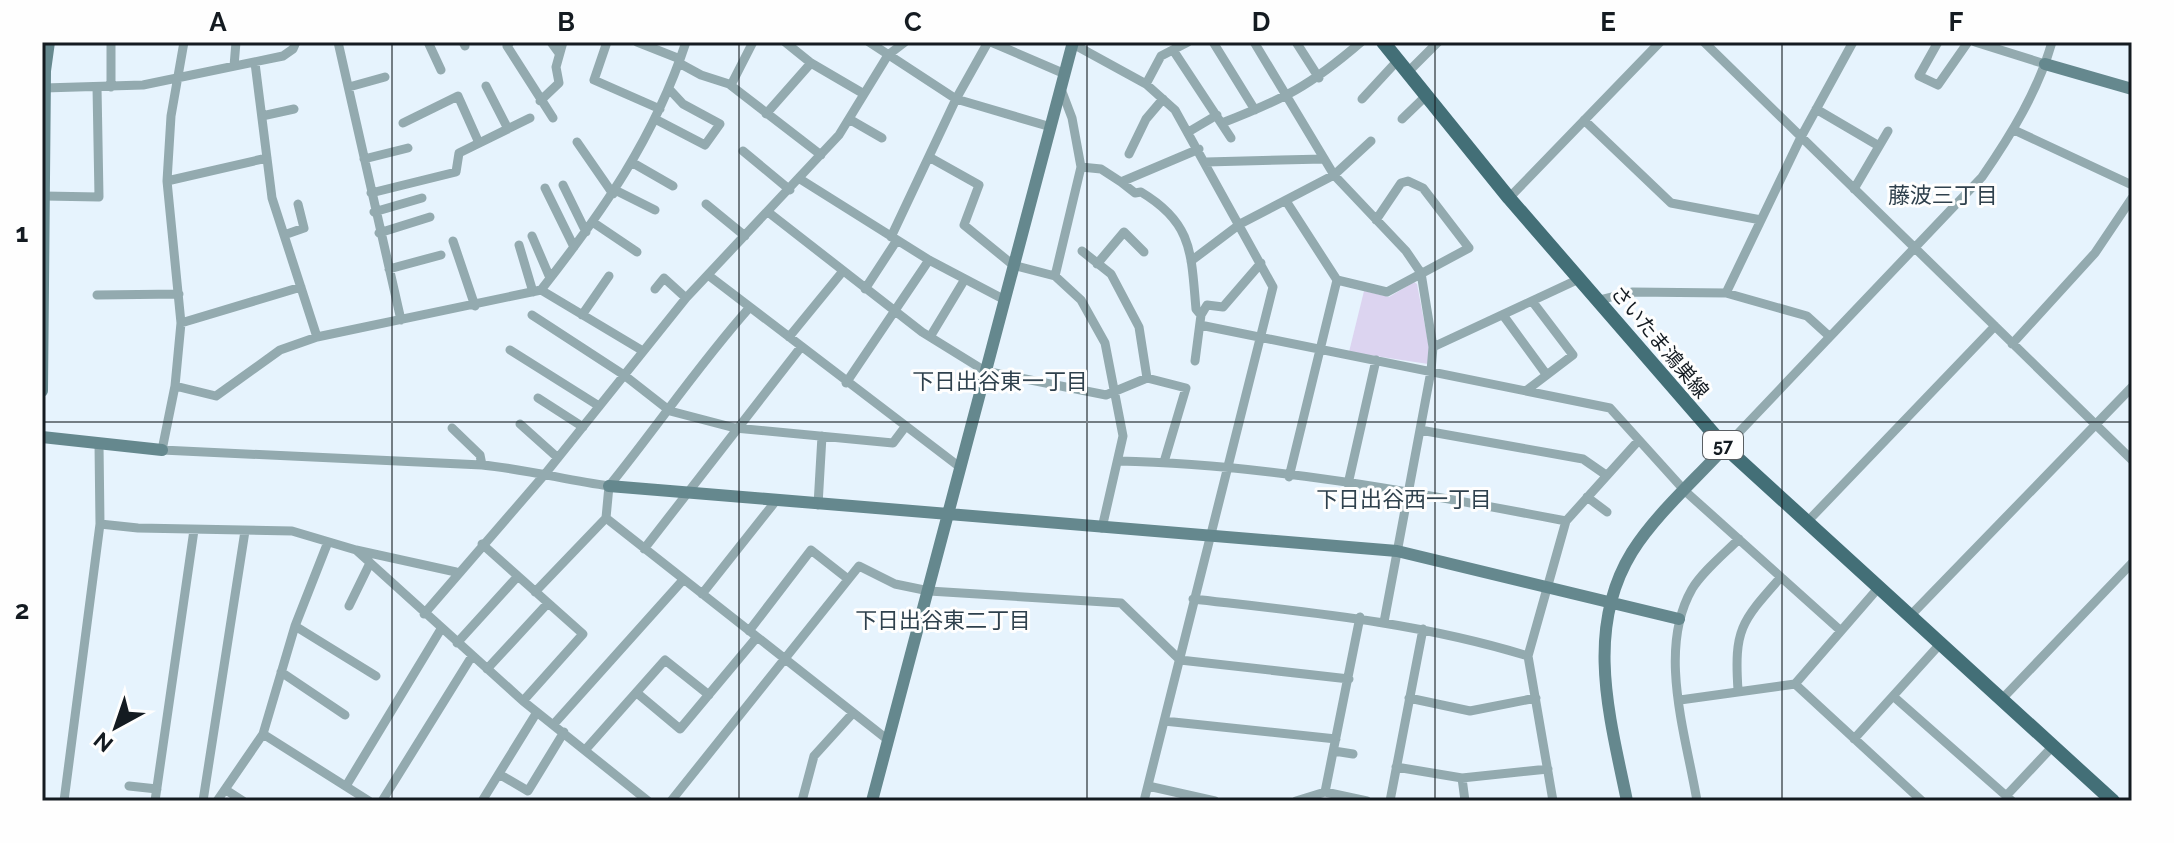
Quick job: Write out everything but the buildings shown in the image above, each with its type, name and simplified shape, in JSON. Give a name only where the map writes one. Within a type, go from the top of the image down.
[{"type":"main road","name":"さいたま鴻巣線","points":[[1383,42],[1509,198],[1725,447],[2113,801]]},
{"type":"street","points":[[42,391],[44,64],[49,42]]},
{"type":"street","points":[[111,42],[111,87]]},
{"type":"street","points":[[162,450],[175,386],[181,323],[167,181],[171,116],[184,42]]},
{"type":"street","points":[[234,66],[236,42]]},
{"type":"street","points":[[44,88],[111,87],[180,77],[283,56],[296,42]]},
{"type":"street","points":[[338,42],[374,212],[401,320]]},
{"type":"street","points":[[428,42],[441,70]]},
{"type":"street","points":[[510,42],[507,46],[553,118]]},
{"type":"street","points":[[551,42],[559,53]]},
{"type":"street","points":[[540,101],[559,83],[559,53],[563,42]]},
{"type":"street","points":[[607,42],[594,80],[658,114],[705,145],[720,124],[683,104],[670,90]]},
{"type":"street","points":[[637,42],[731,85],[821,155]]},
{"type":"street","points":[[175,386],[216,396],[280,350],[317,337],[537,291],[594,223],[633,163],[670,90],[686,42]]},
{"type":"street","points":[[731,85],[753,42]]},
{"type":"street","points":[[785,42],[811,63],[864,94]]},
{"type":"street","points":[[869,42],[956,99],[1051,127]]},
{"type":"street","points":[[424,614],[456,572],[545,474],[686,298],[821,155],[849,119],[888,55],[905,42]]},
{"type":"street","points":[[865,289],[894,238],[956,99],[990,42],[1065,74]]},
{"type":"street","points":[[1146,84],[1161,56],[1188,42]]},
{"type":"street","points":[[1213,42],[1255,110]]},
{"type":"street","points":[[1296,42],[1319,78]]},
{"type":"street","points":[[1190,131],[1288,97],[1319,78],[1361,42]]},
{"type":"street","points":[[1362,99],[1438,42]]},
{"type":"street","points":[[1509,198],[1660,42]]},
{"type":"street","points":[[1704,42],[2132,460]]},
{"type":"street","points":[[1726,293],[1801,137],[1853,42]]},
{"type":"street","points":[[1938,42],[1919,76],[1938,85],[1968,42]]},
{"type":"street","points":[[1975,42],[2132,89]]},
{"type":"street","points":[[1627,801],[1607,706],[1603,658],[1611,600],[1633,551],[1725,447],[1982,177],[2014,130],[2052,42]]},
{"type":"street","points":[[872,801],[1073,43],[1146,84],[1190,131],[1273,287],[1208,535],[1144,801]]},
{"type":"street","points":[[1258,43],[1334,175],[1421,273],[1433,347],[1431,371],[1384,622]]},
{"type":"street","points":[[1173,50],[1231,138]]},
{"type":"street","points":[[255,63],[272,198],[317,337]]},
{"type":"street","points":[[766,114],[811,63]]},
{"type":"street","points":[[349,87],[385,77]]},
{"type":"street","points":[[486,86],[508,129]]},
{"type":"street","points":[[44,196],[99,197],[97,87]]},
{"type":"street","points":[[1055,276],[1081,167],[1072,118],[1061,89]]},
{"type":"street","points":[[1402,119],[1428,94]]},
{"type":"street","points":[[403,123],[458,96],[479,143]]},
{"type":"street","points":[[1129,154],[1146,119],[1163,99]]},
{"type":"street","points":[[262,116],[294,109]]},
{"type":"street","points":[[1816,109],[1879,146]]},
{"type":"street","points":[[371,193],[456,172],[455,157],[530,118]]},
{"type":"street","points":[[849,119],[882,138]]},
{"type":"street","points":[[1584,120],[1671,203],[1761,220]]},
{"type":"street","points":[[2014,130],[2132,185]]},
{"type":"street","points":[[1854,189],[1888,131]]},
{"type":"street","points":[[1191,261],[1240,224],[1334,175],[1371,141]]},
{"type":"street","points":[[577,142],[614,192],[655,210]]},
{"type":"street","points":[[364,159],[408,148]]},
{"type":"street","points":[[1121,182],[1199,149]]},
{"type":"street","points":[[743,151],[790,190]]},
{"type":"street","points":[[929,157],[979,185],[964,225],[1013,265],[1055,276],[1081,300],[1105,343],[1123,436],[1102,528]]},
{"type":"street","points":[[167,181],[267,158]]},
{"type":"street","points":[[1206,162],[1324,159]]},
{"type":"street","points":[[633,163],[673,186]]},
{"type":"street","points":[[1081,167],[1101,169],[1135,193],[1141,192],[1162,204],[1177,219],[1186,235],[1196,309],[1201,320],[1260,338],[1610,408],[1685,491],[1841,631]]},
{"type":"street","points":[[800,179],[929,260],[1005,300]]},
{"type":"street","points":[[1286,201],[1337,280],[1387,292],[1469,248],[1423,188],[1408,181],[1401,183],[1376,220]]},
{"type":"street","points":[[563,185],[586,232]]},
{"type":"street","points":[[545,188],[574,247]]},
{"type":"street","points":[[374,212],[422,198]]},
{"type":"street","points":[[2012,344],[2095,253],[2132,198]]},
{"type":"street","points":[[284,235],[304,228],[298,204]]},
{"type":"street","points":[[706,204],[745,236]]},
{"type":"street","points":[[768,212],[894,311],[985,371],[1106,395],[1147,378],[1186,388],[1164,462]]},
{"type":"street","points":[[379,233],[430,217]]},
{"type":"street","points":[[594,223],[637,252]]},
{"type":"street","points":[[1097,264],[1124,232],[1144,252]]},
{"type":"street","points":[[532,236],[550,278]]},
{"type":"street","points":[[453,241],[475,306]]},
{"type":"street","points":[[519,245],[537,291],[643,351]]},
{"type":"street","points":[[1082,251],[1111,274],[1139,327],[1147,378]]},
{"type":"street","points":[[389,269],[441,255]]},
{"type":"street","points":[[846,383],[929,260]]},
{"type":"street","points":[[1195,361],[1201,320],[1207,305],[1223,307],[1261,263]]},
{"type":"street","points":[[789,337],[843,271]]},
{"type":"street","points":[[708,275],[961,468]]},
{"type":"street","points":[[582,315],[609,276]]},
{"type":"street","points":[[655,289],[664,278],[686,298]]},
{"type":"street","points":[[930,337],[965,279]]},
{"type":"street","points":[[1433,347],[1579,279]]},
{"type":"street","points":[[1289,477],[1337,280]]},
{"type":"street","points":[[181,323],[301,287]]},
{"type":"street","points":[[1599,300],[1632,292],[1726,293],[1807,316],[1829,336]]},
{"type":"street","points":[[97,295],[179,294]]},
{"type":"street","points":[[1527,390],[1573,355],[1532,301]]},
{"type":"street","points":[[535,592],[606,518],[609,486],[670,411],[708,354],[750,307]]},
{"type":"street","points":[[532,315],[624,375],[670,411],[735,428],[893,443],[905,427]]},
{"type":"street","points":[[1503,315],[1546,374]]},
{"type":"street","points":[[1808,521],[1995,326]]},
{"type":"street","points":[[644,549],[735,428],[801,347]]},
{"type":"street","points":[[510,350],[599,406]]},
{"type":"street","points":[[1348,484],[1376,360]]},
{"type":"street","points":[[1911,615],[2132,387]]},
{"type":"street","points":[[538,398],[583,427]]},
{"type":"street","points":[[520,424],[558,458]]},
{"type":"street","points":[[452,428],[480,455],[482,465]]},
{"type":"street","points":[[1420,430],[1583,459],[1606,475]]},
{"type":"street","points":[[818,505],[822,436]]},
{"type":"street","points":[[42,437],[162,450],[482,465],[545,474],[560,480],[775,502],[1397,551],[1549,585],[1679,619]]},
{"type":"street","points":[[1553,801],[1528,656],[1566,521],[1639,440]]},
{"type":"street","points":[[64,801],[100,524],[99,444]]},
{"type":"street","points":[[1118,461],[1164,462],[1408,491],[1566,521]]},
{"type":"street","points":[[1587,497],[1607,512]]},
{"type":"street","points":[[702,594],[775,502]]},
{"type":"street","points":[[606,518],[888,740]]},
{"type":"street","points":[[100,524],[194,530],[292,531],[356,550],[456,572]]},
{"type":"street","points":[[155,801],[194,530]]},
{"type":"street","points":[[203,801],[245,531]]},
{"type":"street","points":[[1695,801],[1672,653],[1679,619],[1693,587],[1739,539]]},
{"type":"street","points":[[217,801],[263,734],[295,626],[328,542]]},
{"type":"street","points":[[482,544],[583,634],[523,701]]},
{"type":"street","points":[[356,550],[523,701],[648,801]]},
{"type":"street","points":[[637,693],[680,729],[709,695],[811,550],[848,579]]},
{"type":"street","points":[[349,606],[370,563]]},
{"type":"street","points":[[2002,699],[2132,563]]},
{"type":"street","points":[[671,801],[859,566],[895,584],[929,591],[1121,603],[1180,660],[1349,679]]},
{"type":"street","points":[[457,643],[518,576]]},
{"type":"street","points":[[1738,690],[1735,648],[1744,619],[1781,577]]},
{"type":"street","points":[[553,725],[683,580]]},
{"type":"street","points":[[1680,700],[1795,684],[1880,586]]},
{"type":"street","points":[[1193,599],[1360,617],[1423,629],[1528,656]]},
{"type":"street","points":[[487,669],[548,603]]},
{"type":"street","points":[[1325,792],[1360,617]]},
{"type":"street","points":[[295,626],[376,676]]},
{"type":"street","points":[[346,786],[441,629]]},
{"type":"street","points":[[1390,801],[1423,629]]},
{"type":"street","points":[[1854,739],[1941,643]]},
{"type":"street","points":[[382,801],[472,656]]},
{"type":"street","points":[[586,749],[665,660],[709,695]]},
{"type":"street","points":[[281,672],[345,715]]},
{"type":"street","points":[[1795,684],[1910,797],[1922,801]]},
{"type":"street","points":[[1893,696],[2009,799],[2053,746]]},
{"type":"street","points":[[1409,698],[1470,711],[1536,698]]},
{"type":"street","points":[[482,801],[537,712]]},
{"type":"street","points":[[802,801],[814,756],[853,713]]},
{"type":"street","points":[[1164,721],[1336,739]]},
{"type":"street","points":[[499,774],[528,791],[564,732]]},
{"type":"street","points":[[263,734],[369,801]]},
{"type":"street","points":[[1334,751],[1353,754]]},
{"type":"street","points":[[1396,767],[1462,778],[1548,769]]},
{"type":"street","points":[[1462,778],[1465,801]]},
{"type":"street","points":[[129,786],[157,789]]},
{"type":"street","points":[[1148,786],[1192,799],[1215,801]]},
{"type":"street","points":[[226,790],[243,801]]},
{"type":"street","points":[[1300,801],[1325,792],[1367,801]]},
{"type":"shaded area","points":[[1414,282],[1417,284],[1430,352],[1428,364],[1349,352],[1364,291],[1389,297]]},
{"type":"district","name":"藤波三丁目","points":[[1943,195]]},
{"type":"district","name":"下日出谷東一丁目","points":[[1000,381]]},
{"type":"district","name":"下日出谷西一丁目","points":[[1404,499]]},
{"type":"district","name":"下日出谷東二丁目","points":[[943,620]]}]
